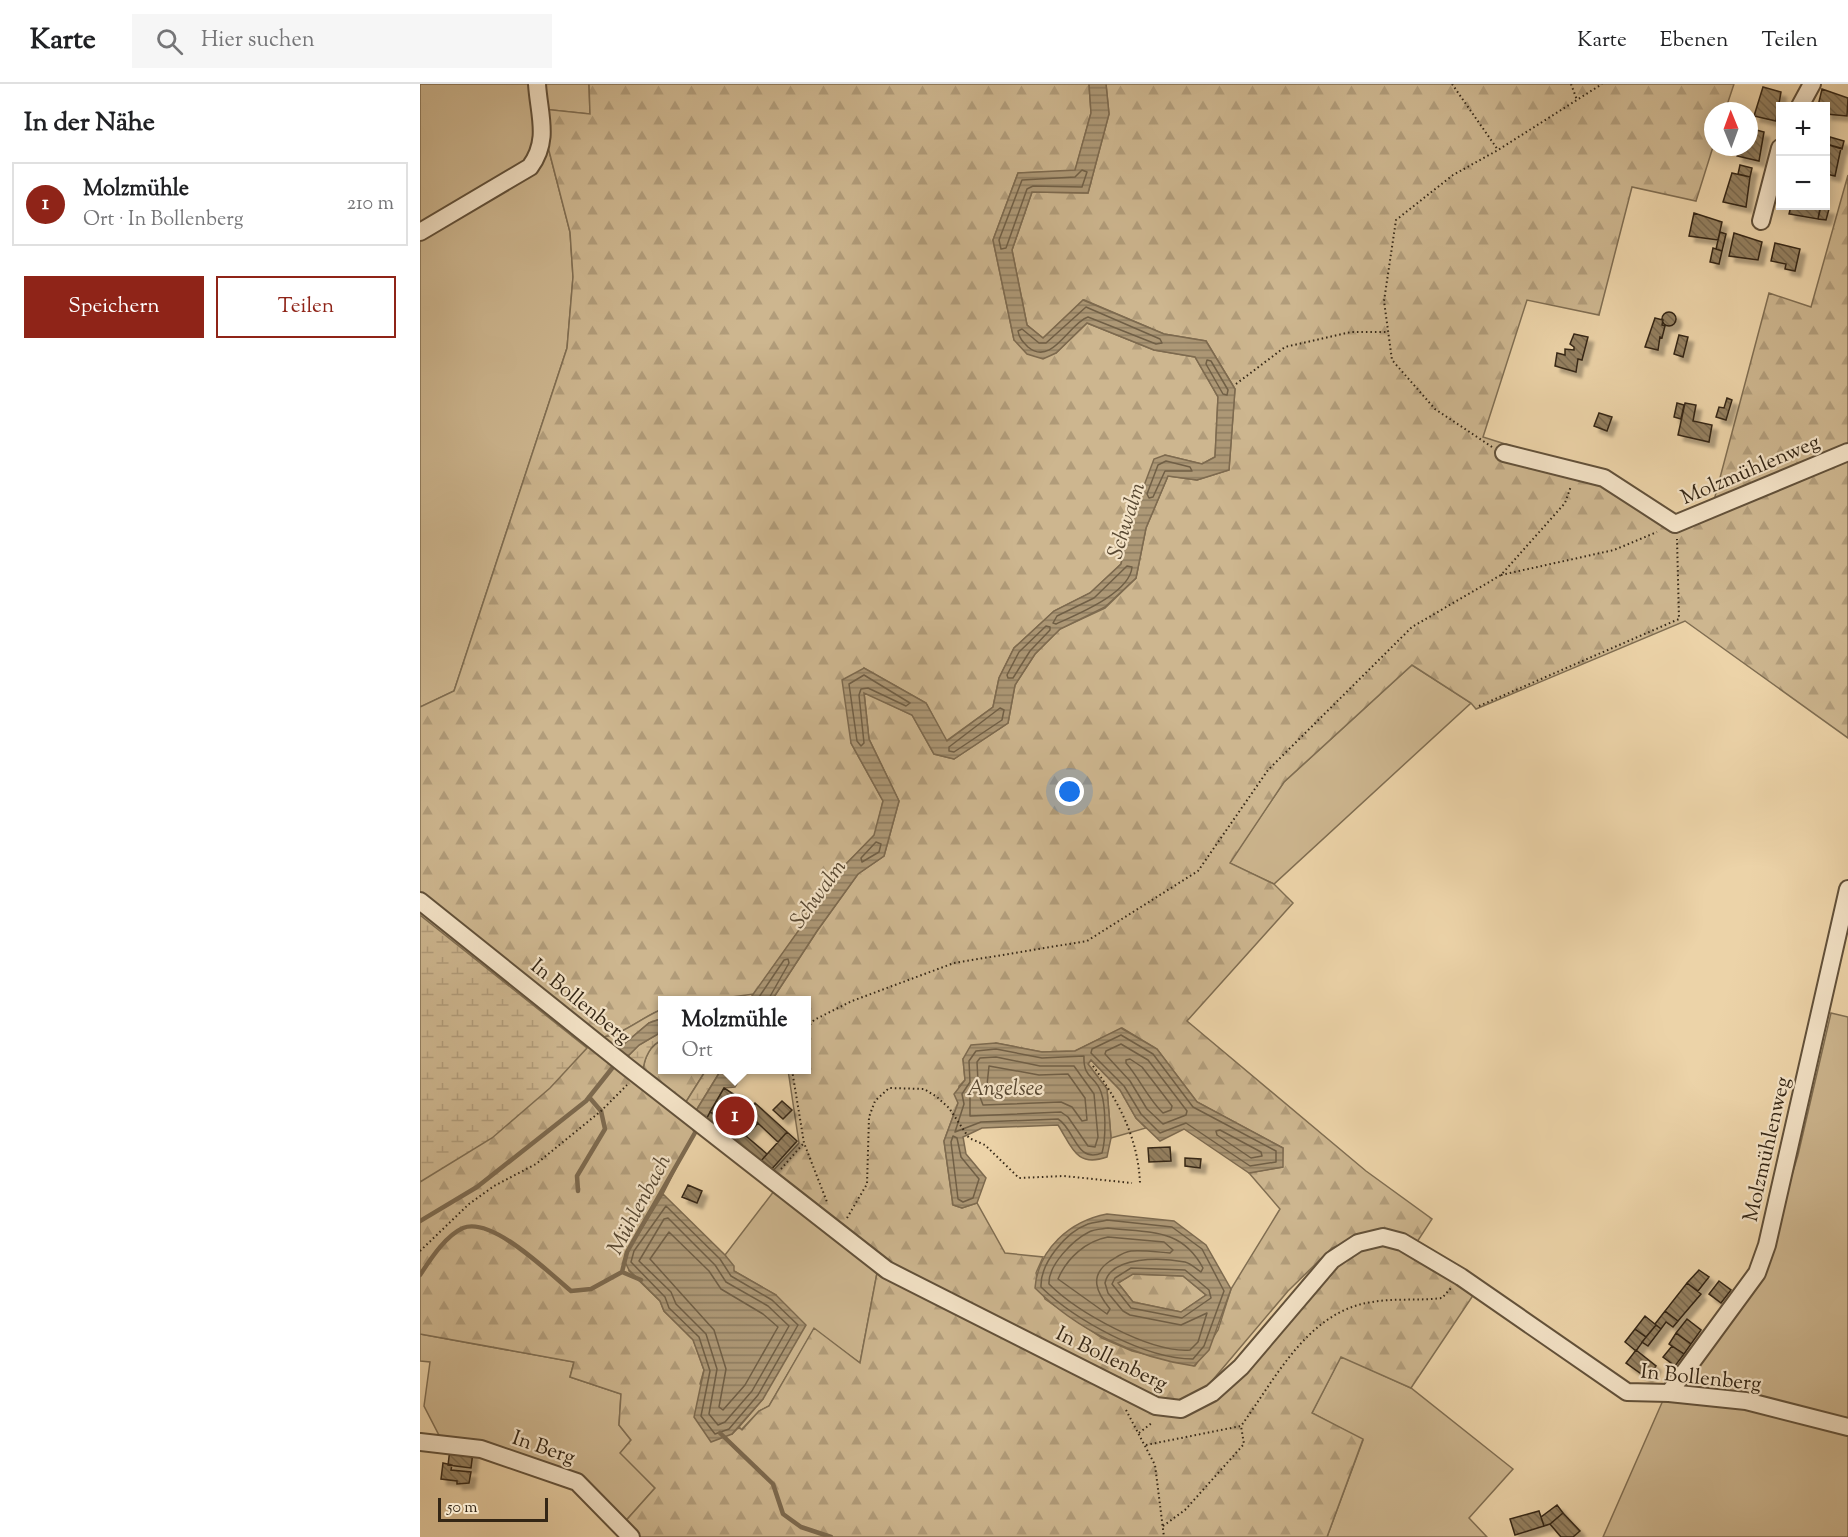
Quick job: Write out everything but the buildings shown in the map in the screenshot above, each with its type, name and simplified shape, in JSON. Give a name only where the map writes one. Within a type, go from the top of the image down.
[{"type":"street","points":[[420,232],[530,167],[539,154],[543,137],[537,84]]},
{"type":"street","points":[[1802,102],[1812,84]]},
{"type":"street","points":[[1761,220],[1778,156]]},
{"type":"street","name":"Molzmühlenweg","points":[[1504,453],[1604,478],[1676,524],[1848,452]]},
{"type":"street","name":"Molzmühlenweg","points":[[1669,1393],[1757,1273],[1767,1245],[1848,889]]},
{"type":"street","name":"In Bollenberg","points":[[420,901],[833,1230],[887,1270],[1123,1390],[1169,1409],[1180,1409],[1203,1399],[1241,1367],[1332,1260],[1346,1249],[1370,1239],[1383,1237],[1402,1242],[1461,1277],[1627,1392],[1669,1393],[1746,1401],[1848,1427]]},
{"type":"street","name":"In Berg","points":[[420,1442],[481,1449],[577,1482],[631,1537]]},
{"type":"path","points":[[1452,84],[1498,150]]},
{"type":"path","points":[[1571,84],[1577,100]]},
{"type":"path","points":[[1504,453],[1435,409],[1392,360],[1384,301],[1396,220],[1453,175],[1498,150],[1602,84]]},
{"type":"path","points":[[1236,384],[1285,347],[1351,332],[1388,332]]},
{"type":"path","points":[[811,1023],[852,1001],[954,963],[1087,941],[1198,871],[1268,770],[1413,627],[1501,575],[1565,503],[1576,472]]},
{"type":"path","points":[[1479,706],[1679,619],[1680,568],[1676,524],[1614,550],[1501,575]]},
{"type":"path","points":[[1093,1066],[1121,1108],[1130,1129],[1137,1152],[1140,1184]]},
{"type":"path","points":[[420,1251],[469,1204],[494,1186],[536,1164],[601,1111],[632,1071]]},
{"type":"path","points":[[793,1074],[804,1143],[829,1206],[833,1230]]},
{"type":"path","points":[[833,1230],[867,1184],[869,1117],[875,1101],[889,1088],[908,1086],[924,1089],[950,1108],[969,1138],[985,1145],[1019,1178],[1064,1176],[1132,1183]]},
{"type":"path","points":[[771,1179],[804,1143]]},
{"type":"path","points":[[1146,1445],[1241,1426],[1287,1360],[1314,1329],[1338,1311],[1372,1301],[1442,1298],[1461,1277]]},
{"type":"path","points":[[1123,1390],[1121,1401],[1155,1465],[1164,1537]]},
{"type":"path","points":[[1163,1526],[1185,1510],[1244,1444],[1241,1426]]},
{"type":"green space","points":[[420,84],[589,84],[590,114],[543,109],[547,143],[570,232],[573,277],[567,348],[454,691],[420,707]]},
{"type":"green space","points":[[589,84],[1089,84],[1091,113],[1075,171],[1018,173],[993,240],[1014,340],[1056,353],[1087,323],[1154,350],[1195,357],[1218,397],[1215,457],[1202,464],[1165,455],[1133,515],[1121,564],[1090,593],[1054,611],[1014,648],[999,678],[993,707],[946,741],[926,703],[864,668],[851,743],[883,801],[875,835],[846,864],[754,994],[658,996],[658,1011],[616,1034],[600,1037],[420,894],[420,707],[454,691],[567,348],[573,277],[570,232],[547,143],[543,109],[590,114]]},
{"type":"green space","points":[[1106,84],[1734,84],[1728,102],[1704,102],[1704,156],[1710,156],[1696,201],[1632,187],[1599,315],[1527,300],[1483,437],[1600,474],[1675,521],[1712,508],[1769,293],[1811,307],[1848,175],[1848,738],[1685,621],[1476,709],[1471,703],[1412,665],[1284,782],[1230,863],[1274,884],[1293,903],[1187,1021],[1366,1171],[1432,1219],[1417,1242],[1365,1235],[1332,1248],[1288,1291],[1200,1395],[1179,1403],[1156,1401],[889,1267],[770,1174],[799,1143],[789,1074],[811,1074],[811,996],[775,996],[858,874],[884,856],[899,801],[869,739],[864,692],[912,715],[934,754],[954,759],[1008,723],[1015,685],[1035,654],[1060,629],[1105,608],[1136,578],[1146,528],[1168,476],[1197,480],[1229,470],[1235,389],[1206,341],[1164,334],[1084,300],[1043,338],[1027,325],[1012,250],[1032,192],[1088,193],[1109,114]],"holes":[[[1122,1028],[1157,1049],[1197,1102],[1283,1148],[1282,1167],[1249,1173],[1280,1209],[1231,1289],[1218,1330],[1195,1366],[1132,1351],[1102,1338],[1045,1299],[1036,1273],[1043,1257],[1005,1253],[977,1203],[962,1208],[953,1205],[944,1141],[958,1103],[959,1086],[965,1080],[963,1059],[996,1043],[1042,1052],[1075,1051]]]},
{"type":"green space","points":[[1412,665],[1471,703],[1274,884],[1229,863],[1284,782]]},
{"type":"green space","points":[[420,909],[692,1125],[694,1133],[663,1194],[629,1249],[629,1271],[660,1301],[664,1311],[693,1339],[704,1370],[700,1384],[732,1434],[739,1427],[742,1430],[759,1411],[769,1406],[814,1328],[860,1363],[877,1273],[1156,1413],[1206,1405],[1233,1385],[1340,1259],[1369,1245],[1390,1243],[1474,1294],[1411,1388],[1341,1357],[1312,1413],[1363,1439],[1327,1537],[635,1537],[622,1525],[655,1488],[620,1453],[631,1440],[619,1425],[621,1394],[570,1377],[574,1362],[420,1334]]},
{"type":"green space","points":[[420,915],[587,1048],[550,1088],[492,1138],[420,1182]]},
{"type":"green space","points":[[658,1011],[658,1020],[649,1023],[617,1050],[600,1037],[616,1034]]},
{"type":"green space","points":[[1831,1013],[1848,1017],[1848,1421],[1687,1389],[1683,1380],[1761,1276],[1798,1155]]},
{"type":"green space","points":[[658,1034],[658,1042],[648,1053],[643,1071],[626,1058],[639,1045]]},
{"type":"green space","points":[[658,1042],[658,1074],[703,1074],[684,1105],[643,1071],[648,1052]]},
{"type":"green space","points":[[1091,1060],[1120,1090],[1136,1118],[1146,1128],[1111,1138],[1107,1089],[1088,1064]]},
{"type":"green space","points":[[703,1074],[719,1074],[694,1114],[684,1105]]},
{"type":"green space","points":[[774,1191],[877,1273],[860,1363],[814,1329],[769,1406],[759,1411],[741,1430],[739,1427],[763,1399],[776,1295],[734,1271],[725,1255]]},
{"type":"green space","points":[[1132,1274],[1183,1276],[1206,1295],[1181,1312],[1133,1302],[1118,1283]]},
{"type":"green space","points":[[420,1334],[574,1362],[570,1377],[621,1394],[619,1425],[631,1440],[621,1453],[655,1488],[622,1525],[580,1479],[442,1441],[424,1406],[430,1362],[420,1361]]},
{"type":"green space","points":[[1341,1356],[1411,1388],[1513,1469],[1469,1518],[1487,1537],[1327,1537],[1363,1440],[1312,1413]]},
{"type":"green space","points":[[1664,1398],[1744,1407],[1848,1432],[1848,1537],[1603,1537]]},
{"type":"water","points":[[1089,84],[1106,84],[1109,114],[1088,193],[1032,192],[1012,250],[1027,325],[1043,338],[1083,300],[1164,334],[1206,341],[1235,389],[1229,470],[1197,480],[1168,476],[1146,528],[1136,578],[1105,607],[1060,629],[1035,654],[1015,685],[1008,723],[954,759],[934,754],[912,715],[864,693],[869,739],[899,801],[884,856],[858,874],[775,996],[752,996],[846,864],[874,835],[883,801],[851,743],[842,680],[864,668],[926,703],[947,741],[993,707],[999,678],[1014,648],[1054,611],[1090,593],[1121,564],[1133,515],[1154,459],[1165,455],[1202,464],[1215,457],[1218,397],[1195,357],[1154,350],[1087,323],[1056,353],[1043,359],[1027,354],[1014,340],[993,240],[1018,173],[1075,170],[1091,113]]},
{"type":"water","points":[[658,1020],[658,1034],[639,1045],[626,1058],[617,1050],[649,1023]]},
{"type":"water","name":"Angelsee","points":[[1121,1028],[1157,1049],[1197,1102],[1283,1148],[1283,1167],[1249,1173],[1184,1129],[1160,1141],[1136,1118],[1120,1090],[1091,1060],[1088,1064],[1107,1089],[1111,1138],[1107,1157],[1097,1160],[1082,1158],[1071,1148],[1058,1125],[982,1128],[963,1137],[966,1154],[986,1178],[977,1203],[962,1208],[953,1205],[944,1141],[958,1103],[954,1094],[965,1080],[963,1059],[971,1045],[996,1043],[1042,1052],[1075,1051]]},
{"type":"water","points":[[719,1074],[743,1074],[735,1087],[724,1088],[706,1120],[694,1114]]},
{"type":"water","points":[[663,1194],[725,1255],[734,1266],[734,1271],[776,1295],[806,1325],[763,1399],[732,1434],[711,1442],[694,1417],[704,1370],[693,1340],[664,1311],[660,1301],[629,1270],[625,1262],[629,1249]]},
{"type":"water","points":[[1107,1214],[1174,1221],[1206,1245],[1231,1289],[1209,1350],[1194,1366],[1150,1356],[1108,1340],[1070,1317],[1035,1288],[1037,1274],[1049,1249],[1069,1230]],"holes":[[[1133,1274],[1183,1276],[1206,1295],[1181,1312],[1133,1302],[1118,1283]]]},
{"type":"waterway","name":"Schwalm","points":[[420,1221],[477,1187],[586,1101],[617,1062]]},
{"type":"waterway","points":[[578,1191],[577,1176],[605,1129],[601,1111],[589,1097]]},
{"type":"waterway","name":"Mühlenbach","points":[[641,1280],[622,1272],[627,1252],[696,1131]]},
{"type":"waterway","points":[[420,1275],[438,1249],[450,1237],[463,1228],[475,1227],[489,1230],[520,1248],[571,1291],[591,1289],[622,1272]]},
{"type":"waterway","name":"Mühlenbach","points":[[720,1433],[773,1484],[783,1514],[801,1527],[831,1537]]},
{"type":"place","name":"Molzmühle","points":[[735,1116]]}]
